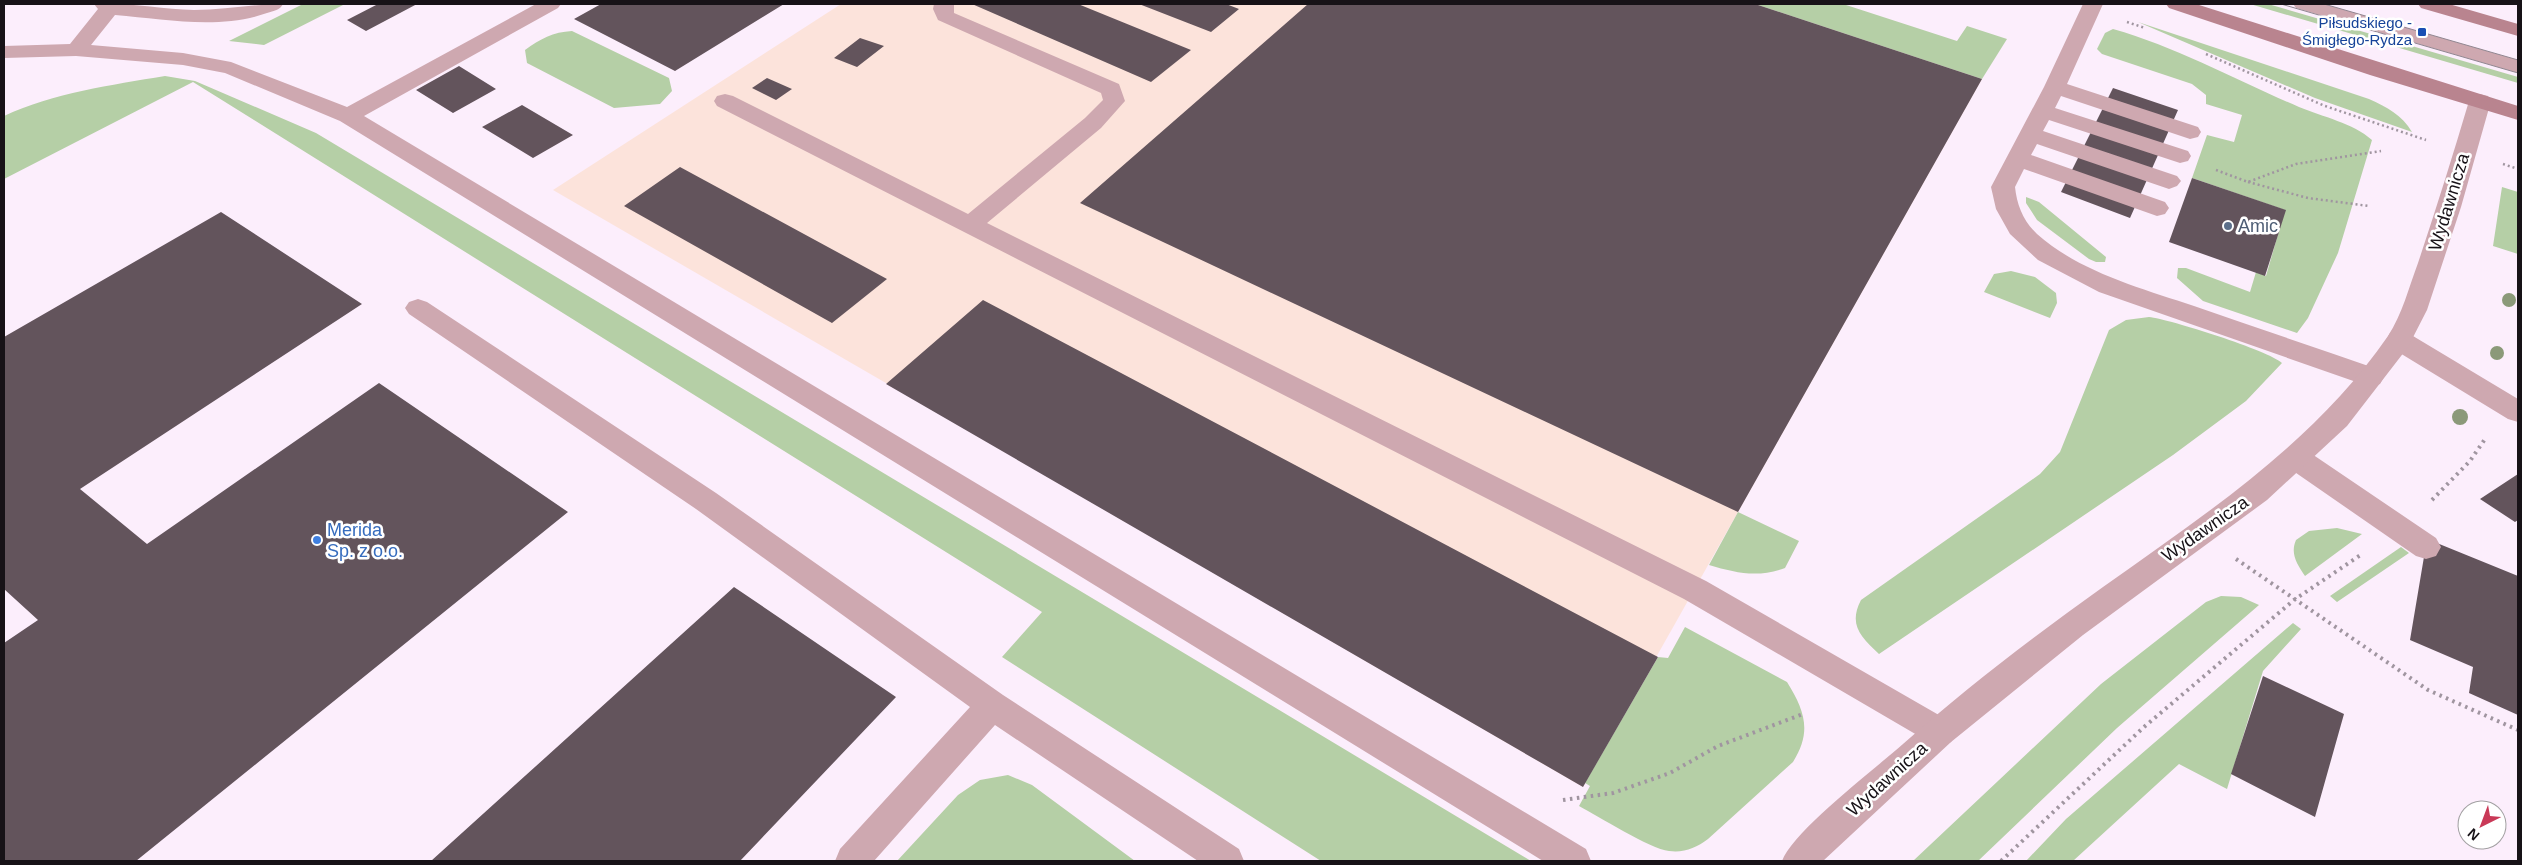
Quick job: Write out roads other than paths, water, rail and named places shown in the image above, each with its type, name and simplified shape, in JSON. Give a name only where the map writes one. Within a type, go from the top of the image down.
[{"type":"main road","points":[[2176,4],[2518,113]]},
{"type":"main road","points":[[2428,4],[2518,30]]},
{"type":"street","points":[[76,50],[107,6],[184,14],[228,15],[273,4]]},
{"type":"street","points":[[348,116],[551,4]]},
{"type":"street","points":[[944,4],[942,9],[945,16],[1111,89],[1114,101],[1093,123],[970,225]]},
{"type":"street","points":[[2093,4],[2055,87],[2004,187],[2004,204],[2014,223],[2029,239],[2071,268],[2134,295],[2371,377]]},
{"type":"street","points":[[2303,4],[2518,66]]},
{"type":"street","points":[[4,52],[76,50],[183,59],[231,68],[348,116],[828,410],[1574,861]]},
{"type":"street","points":[[2055,87],[2190,132]]},
{"type":"street","points":[[725,101],[1695,590],[1940,732]]},
{"type":"street","name":"Wydawnicza","points":[[1799,861],[1829,830],[1940,732],[2072,626],[2199,532],[2257,492],[2337,420],[2399,340],[2414,310],[2480,101]]},
{"type":"street","points":[[2043,111],[2180,156]]},
{"type":"street","points":[[2030,134],[2169,181]]},
{"type":"street","points":[[2019,159],[2157,208]]},
{"type":"street","points":[[418,308],[706,501],[992,705],[1227,861]]},
{"type":"street","points":[[2399,340],[2513,409]]},
{"type":"street","points":[[2296,458],[2426,547]]},
{"type":"street","points":[[852,861],[992,705]]},
{"type":"tram line","points":[[2281,4],[2518,73]]},
{"type":"tram line","points":[[2324,4],[2518,60]]},
{"type":"place","name":"Piłsudskiego - Śmigłego-Rydza","points":[[2422,32]]},
{"type":"place","name":"Amic","points":[[2228,226]]},
{"type":"place","name":"Merida Sp. z o.o.","points":[[317,540]]}]
